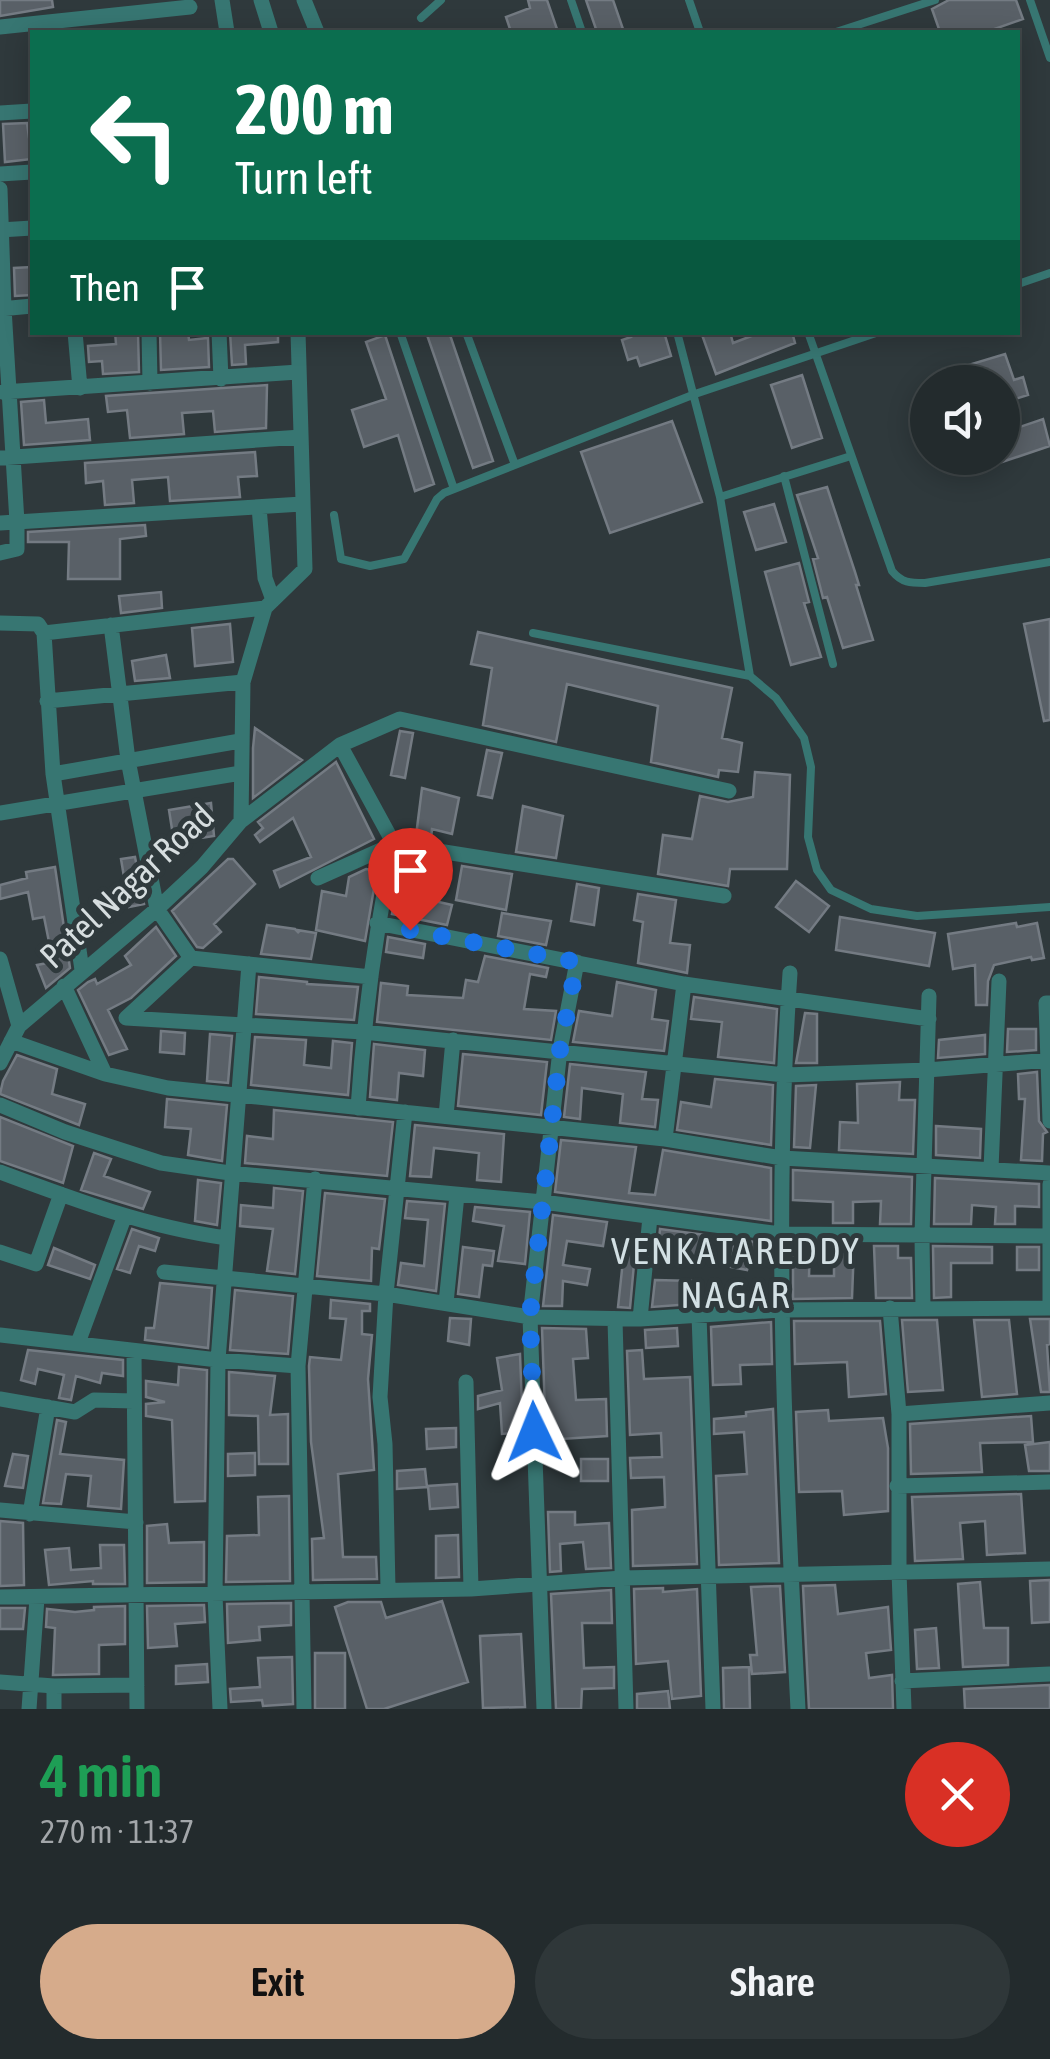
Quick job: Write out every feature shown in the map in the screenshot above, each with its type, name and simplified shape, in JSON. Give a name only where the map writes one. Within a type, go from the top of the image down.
[{"type":"street","points":[[222,0],[227,30]]},
{"type":"street","points":[[261,0],[270,30]]},
{"type":"street","points":[[304,0],[315,30]]},
{"type":"street","points":[[0,28],[105,25],[190,8]]},
{"type":"street","points":[[0,112],[30,111]]},
{"type":"street","points":[[0,174],[30,172]]},
{"type":"street","points":[[0,189],[7,458],[18,522],[17,549],[0,553]]},
{"type":"street","points":[[1,230],[30,228]]},
{"type":"street","points":[[2,308],[30,306]]},
{"type":"street","points":[[75,335],[80,388]]},
{"type":"street","points":[[149,335],[150,384]]},
{"type":"street","points":[[219,335],[221,379]]},
{"type":"street","name":"Patel Nagar Road","points":[[0,1064],[19,1026],[156,909],[202,866],[241,821],[243,682],[269,604],[305,569],[298,335]]},
{"type":"street","points":[[4,392],[298,372]]},
{"type":"street","points":[[7,458],[301,438]]},
{"type":"street","points":[[0,523],[302,504]]},
{"type":"street","points":[[44,632],[269,604],[259,507]]},
{"type":"street","points":[[0,623],[38,624],[44,632],[53,774],[82,970]]},
{"type":"street","points":[[111,624],[128,760],[156,909],[191,958],[370,977]]},
{"type":"street","points":[[47,701],[243,682]]},
{"type":"street","points":[[241,821],[340,745],[406,719],[728,791]]},
{"type":"street","points":[[53,774],[240,742]]},
{"type":"street","points":[[340,745],[394,844],[377,924],[358,1108]]},
{"type":"street","points":[[0,812],[241,772]]},
{"type":"street","points":[[318,878],[394,844],[724,896]]},
{"type":"street","points":[[377,924],[684,984],[928,1019]]},
{"type":"street","points":[[191,958],[126,1018],[363,1032],[786,1075],[927,1070],[1049,1060]]},
{"type":"street","points":[[0,959],[19,1026]]},
{"type":"street","points":[[544,1709],[530,1316],[560,1050],[577,962]]},
{"type":"street","points":[[220,1709],[214,1595],[218,1360],[249,964]]},
{"type":"street","points":[[790,972],[782,1158],[781,1310],[798,1709]]},
{"type":"street","points":[[992,1169],[999,981]]},
{"type":"street","points":[[665,1139],[684,984]]},
{"type":"street","points":[[64,986],[105,1074]]},
{"type":"street","points":[[923,1307],[929,996]]},
{"type":"street","points":[[1050,1003],[1046,1003],[1050,1122]]},
{"type":"street","points":[[446,1116],[453,1040]]},
{"type":"street","points":[[11,1041],[105,1074],[168,1088],[665,1139],[782,1158],[1050,1173]]},
{"type":"street","points":[[0,1105],[65,1132],[161,1163],[230,1173],[543,1202],[781,1234],[1049,1236]]},
{"type":"street","points":[[388,1588],[385,1444],[380,1397],[386,1294],[405,1112]]},
{"type":"street","points":[[0,1172],[124,1218],[180,1232],[227,1238]]},
{"type":"street","points":[[304,1709],[298,1366],[315,1180]]},
{"type":"street","points":[[164,1272],[386,1294],[530,1316],[615,1320],[781,1310],[1050,1308],[1050,1184]]},
{"type":"street","points":[[0,1252],[36,1264],[60,1194]]},
{"type":"street","points":[[446,1303],[457,1195]]},
{"type":"street","points":[[640,1320],[650,1217]]},
{"type":"street","points":[[78,1343],[124,1218]]},
{"type":"street","points":[[890,1308],[899,1414],[898,1572],[904,1709]]},
{"type":"street","points":[[700,1315],[712,1709]]},
{"type":"street","points":[[615,1320],[626,1709]]},
{"type":"street","points":[[0,1336],[298,1366]]},
{"type":"street","points":[[134,1351],[137,1709]]},
{"type":"street","points":[[466,1382],[470,1590]]},
{"type":"street","points":[[0,1399],[75,1412],[94,1400],[134,1401]]},
{"type":"street","points":[[899,1414],[1050,1403]]},
{"type":"street","points":[[30,1514],[48,1408]]},
{"type":"street","points":[[897,1486],[1050,1482]]},
{"type":"street","points":[[0,1510],[136,1522]]},
{"type":"street","points":[[0,1597],[137,1597],[388,1588],[470,1590],[622,1578],[1050,1569]]},
{"type":"street","points":[[29,1709],[37,1598]]},
{"type":"street","points":[[902,1681],[1050,1674]]},
{"type":"street","points":[[0,1682],[137,1685]]},
{"type":"street","points":[[54,1686],[54,1709]]},
{"type":"lane","points":[[421,18],[441,0]]},
{"type":"lane","points":[[571,0],[581,30]]},
{"type":"lane","points":[[689,0],[699,30]]},
{"type":"lane","points":[[842,30],[935,0]]},
{"type":"lane","points":[[1030,0],[1050,58]]},
{"type":"lane","points":[[1020,283],[1050,273]]},
{"type":"lane","points":[[401,335],[454,489]]},
{"type":"lane","points":[[467,335],[515,465]]},
{"type":"lane","points":[[678,335],[720,497],[750,676]]},
{"type":"lane","points":[[809,335],[892,571],[899,579],[925,584],[1050,562]]},
{"type":"lane","points":[[334,514],[341,559],[370,566],[404,559],[436,499],[454,489],[695,394],[870,335]]},
{"type":"lane","points":[[720,497],[851,456]]},
{"type":"lane","points":[[784,476],[833,664]]},
{"type":"lane","points":[[533,633],[750,676],[776,698],[804,738],[811,767],[810,855],[830,890],[871,909],[917,916],[1050,907]]},
{"type":"building","points":[[0,0],[52,0],[53,7],[0,16]]},
{"type":"building","points":[[528,0],[547,0],[557,30],[510,30],[506,17],[530,8]]},
{"type":"building","points":[[586,0],[613,0],[623,30],[596,30]]},
{"type":"building","points":[[949,0],[1016,0],[1023,19],[992,30],[939,30],[932,9]]},
{"type":"building","points":[[27,123],[30,159],[5,162],[3,124]]},
{"type":"building","points":[[30,267],[30,295],[15,296],[14,268]]},
{"type":"building","points":[[115,335],[138,335],[139,372],[103,374],[102,361],[89,362],[88,346],[116,344]]},
{"type":"building","points":[[160,335],[188,335],[189,340],[208,338],[209,367],[161,370]]},
{"type":"building","points":[[230,335],[278,335],[278,342],[245,345],[246,364],[232,365]]},
{"type":"building","points":[[385,335],[434,484],[415,491],[398,435],[364,447],[352,410],[386,399],[366,342]]},
{"type":"building","points":[[427,335],[450,335],[493,461],[473,468]]},
{"type":"building","points":[[665,335],[671,356],[640,366],[637,357],[628,360],[622,340]]},
{"type":"building","points":[[702,335],[731,335],[733,343],[754,335],[793,335],[795,343],[716,374]]},
{"type":"building","points":[[1005,354],[1009,365],[968,365]]},
{"type":"building","points":[[802,375],[822,438],[792,448],[771,385]]},
{"type":"building","points":[[1023,377],[1028,395],[1020,397],[1020,378]]},
{"type":"building","points":[[267,385],[266,428],[215,432],[213,411],[182,413],[184,434],[130,438],[127,410],[108,412],[106,396]]},
{"type":"building","points":[[44,400],[46,423],[88,419],[90,440],[24,445],[21,402]]},
{"type":"building","points":[[1043,419],[1050,446],[1020,456],[1020,427]]},
{"type":"building","points":[[672,421],[702,502],[610,533],[581,452]]},
{"type":"building","points":[[255,452],[257,476],[238,477],[240,497],[170,501],[168,477],[132,480],[134,503],[105,505],[103,481],[86,483],[85,463]]},
{"type":"building","points":[[827,487],[873,640],[843,648],[827,597],[823,598],[813,559],[818,558],[797,495]]},
{"type":"building","points":[[774,504],[786,542],[756,550],[744,512]]},
{"type":"building","points":[[145,525],[146,536],[120,539],[120,579],[68,579],[69,542],[28,542],[28,532]]},
{"type":"building","points":[[799,563],[809,602],[804,603],[821,657],[791,665],[765,572]]},
{"type":"building","points":[[161,592],[162,608],[121,613],[119,596]]},
{"type":"building","points":[[1050,619],[1050,720],[1044,721],[1024,624]]},
{"type":"building","points":[[230,624],[233,662],[195,666],[192,628]]},
{"type":"building","points":[[478,632],[732,688],[722,738],[742,743],[738,772],[719,770],[718,777],[651,762],[658,706],[567,684],[556,742],[483,725],[492,668],[471,664]]},
{"type":"building","points":[[166,655],[170,678],[135,681],[132,661]]},
{"type":"building","points":[[255,728],[302,760],[253,798],[253,748]]},
{"type":"building","points":[[400,731],[413,733],[405,778],[391,775]]},
{"type":"building","points":[[487,750],[502,753],[492,798],[478,795]]},
{"type":"building","points":[[336,762],[374,839],[280,887],[274,871],[311,857],[293,818],[260,842],[255,835],[263,828],[258,822]]},
{"type":"building","points":[[755,772],[790,775],[787,869],[730,869],[728,886],[658,874],[663,835],[692,839],[700,796],[728,802],[753,797]]},
{"type":"building","points":[[422,788],[459,798],[452,834],[432,829],[431,838],[416,836]]},
{"type":"building","points":[[211,803],[214,836],[174,842],[169,810]]},
{"type":"building","points":[[523,806],[563,816],[556,858],[516,852]]},
{"type":"building","points":[[135,857],[144,904],[129,907],[121,859]]},
{"type":"building","points":[[228,859],[233,859],[255,884],[214,924],[221,932],[203,948],[197,947],[172,911]]},
{"type":"building","points":[[462,866],[512,874],[506,910],[456,900]]},
{"type":"building","points":[[55,867],[70,968],[46,988],[37,965],[53,962],[44,917],[33,919],[28,892],[0,899],[0,885],[27,878],[26,872]]},
{"type":"building","points":[[366,869],[377,871],[365,941],[316,930],[322,891],[346,896],[349,877]]},
{"type":"building","points":[[399,873],[434,877],[430,900],[452,905],[447,925],[392,914]]},
{"type":"building","points":[[796,881],[829,906],[809,932],[776,907]]},
{"type":"building","points":[[577,884],[599,888],[594,925],[571,921]]},
{"type":"building","points":[[638,894],[676,900],[670,943],[690,945],[687,973],[638,963],[643,922],[634,920]]},
{"type":"building","points":[[502,913],[551,921],[546,945],[498,936]]},
{"type":"building","points":[[840,917],[935,933],[929,966],[836,950]]},
{"type":"building","points":[[1016,923],[1017,927],[1037,923],[1044,958],[994,965],[988,981],[987,1005],[976,1005],[975,965],[953,969],[948,934]]},
{"type":"building","points":[[267,925],[316,933],[311,959],[261,954]]},
{"type":"building","points":[[156,927],[176,956],[131,998],[108,1010],[127,1049],[109,1055],[78,990],[131,965],[125,956]]},
{"type":"building","points":[[388,937],[425,944],[423,958],[386,952]]},
{"type":"building","points":[[485,956],[548,968],[546,977],[530,974],[524,1009],[556,1011],[551,1040],[377,1022],[381,983],[408,986],[407,995],[463,998],[466,980],[478,982]]},
{"type":"building","points":[[259,977],[358,987],[354,1020],[256,1014]]},
{"type":"building","points":[[617,982],[656,990],[652,1019],[668,1021],[664,1051],[573,1042],[579,1011],[612,1016]]},
{"type":"building","points":[[694,997],[777,1009],[774,1063],[718,1057],[722,1022],[691,1019]]},
{"type":"building","points":[[805,1013],[817,1014],[817,1063],[796,1063]]},
{"type":"building","points":[[1008,1029],[1036,1029],[1036,1050],[1007,1052]]},
{"type":"building","points":[[161,1031],[185,1033],[184,1054],[160,1052]]},
{"type":"building","points":[[210,1034],[232,1036],[228,1083],[207,1081]]},
{"type":"building","points":[[985,1035],[985,1054],[938,1058],[939,1040]]},
{"type":"building","points":[[255,1037],[306,1040],[304,1065],[331,1068],[333,1041],[352,1043],[348,1095],[251,1085]]},
{"type":"building","points":[[374,1044],[425,1050],[423,1076],[399,1073],[397,1100],[370,1097]]},
{"type":"building","points":[[463,1054],[547,1062],[541,1115],[458,1106]]},
{"type":"building","points":[[17,1055],[57,1069],[52,1094],[85,1104],[79,1125],[0,1094]]},
{"type":"building","points":[[570,1064],[646,1072],[642,1099],[658,1100],[655,1127],[620,1123],[623,1094],[582,1088],[580,1119],[564,1117]]},
{"type":"building","points":[[1037,1072],[1039,1121],[1047,1132],[1043,1134],[1042,1161],[1021,1160],[1025,1099],[1019,1099],[1018,1074]]},
{"type":"building","points":[[715,1079],[773,1085],[771,1145],[677,1130],[681,1102],[711,1107]]},
{"type":"building","points":[[900,1082],[899,1100],[915,1100],[913,1154],[839,1150],[840,1122],[858,1123],[857,1084]]},
{"type":"building","points":[[816,1085],[810,1148],[794,1147],[796,1086]]},
{"type":"building","points":[[167,1099],[227,1105],[222,1161],[188,1155],[191,1129],[165,1127]]},
{"type":"building","points":[[274,1110],[393,1122],[387,1176],[245,1163],[247,1136],[273,1139]]},
{"type":"building","points":[[0,1117],[73,1146],[63,1183],[0,1161]]},
{"type":"building","points":[[415,1125],[504,1134],[501,1182],[477,1180],[479,1153],[434,1148],[431,1177],[410,1176]]},
{"type":"building","points":[[936,1126],[981,1129],[980,1158],[936,1155]]},
{"type":"building","points":[[561,1140],[636,1147],[629,1193],[655,1195],[663,1150],[771,1168],[771,1221],[555,1192]]},
{"type":"building","points":[[94,1153],[111,1159],[104,1176],[150,1192],[143,1209],[81,1190]]},
{"type":"building","points":[[793,1170],[912,1177],[911,1224],[880,1224],[881,1201],[853,1202],[853,1223],[833,1223],[833,1202],[793,1200]]},
{"type":"building","points":[[935,1178],[1039,1184],[1039,1207],[1015,1206],[1015,1224],[995,1224],[996,1207],[972,1205],[971,1224],[934,1224]]},
{"type":"building","points":[[198,1180],[221,1183],[217,1225],[195,1221]]},
{"type":"building","points":[[274,1188],[303,1191],[295,1274],[267,1271],[273,1229],[240,1226],[241,1205],[273,1208]]},
{"type":"building","points":[[325,1193],[385,1199],[379,1249],[372,1248],[371,1281],[317,1276]]},
{"type":"building","points":[[407,1201],[445,1204],[436,1291],[398,1285],[401,1263],[424,1266],[428,1220],[405,1218]]},
{"type":"building","points":[[475,1207],[530,1212],[525,1264],[498,1261],[504,1226],[473,1221]]},
{"type":"building","points":[[553,1215],[607,1222],[603,1246],[567,1241],[563,1265],[590,1269],[587,1285],[563,1281],[562,1306],[543,1306]]},
{"type":"building","points":[[132,1229],[159,1238],[155,1251],[139,1246],[130,1273],[117,1269]]},
{"type":"building","points":[[660,1229],[706,1235],[702,1262],[658,1251]]},
{"type":"building","points":[[735,1239],[755,1242],[747,1270],[731,1267]]},
{"type":"building","points":[[793,1245],[810,1245],[809,1276],[834,1276],[834,1246],[854,1246],[852,1298],[793,1299]]},
{"type":"building","points":[[874,1246],[898,1246],[898,1258],[911,1258],[912,1298],[876,1298]]},
{"type":"building","points":[[933,1246],[992,1247],[992,1263],[951,1263],[951,1297],[934,1298]]},
{"type":"building","points":[[463,1247],[494,1251],[492,1266],[483,1265],[479,1297],[458,1294]]},
{"type":"building","points":[[1017,1247],[1039,1247],[1039,1270],[1017,1270]]},
{"type":"building","points":[[54,1248],[95,1265],[90,1279],[48,1265]]},
{"type":"building","points":[[624,1251],[635,1253],[630,1308],[618,1307]]},
{"type":"building","points":[[655,1280],[694,1281],[692,1304],[652,1307]]},
{"type":"building","points":[[160,1283],[212,1288],[208,1348],[145,1340],[146,1328],[154,1328]]},
{"type":"building","points":[[235,1290],[293,1296],[288,1354],[230,1350]]},
{"type":"building","points":[[331,1300],[370,1304],[370,1311],[362,1311],[362,1334],[372,1335],[368,1379],[374,1470],[338,1474],[343,1557],[376,1557],[377,1579],[313,1580],[312,1539],[324,1538],[311,1442],[309,1366],[310,1357],[341,1360],[346,1319],[330,1318]]},
{"type":"building","points":[[450,1318],[471,1319],[469,1345],[448,1341]]},
{"type":"building","points":[[1030,1319],[1050,1319],[1050,1392],[1041,1392]]},
{"type":"building","points":[[902,1320],[937,1320],[943,1390],[908,1392]]},
{"type":"building","points":[[974,1320],[1009,1320],[1017,1394],[982,1397]]},
{"type":"building","points":[[794,1321],[880,1321],[886,1394],[849,1397],[847,1362],[795,1364]]},
{"type":"building","points":[[771,1322],[772,1364],[740,1365],[741,1384],[713,1385],[711,1327]]},
{"type":"building","points":[[542,1328],[586,1329],[588,1358],[573,1359],[576,1400],[606,1399],[607,1436],[546,1440]]},
{"type":"building","points":[[677,1328],[678,1346],[646,1348],[645,1330]]},
{"type":"building","points":[[28,1350],[123,1360],[123,1376],[102,1373],[100,1383],[76,1376],[71,1400],[59,1398],[64,1375],[38,1369],[35,1384],[21,1380]]},
{"type":"building","points":[[642,1350],[644,1379],[690,1377],[697,1564],[633,1566],[632,1510],[665,1507],[664,1477],[631,1478],[630,1458],[662,1457],[661,1433],[630,1435],[627,1351]]},
{"type":"building","points":[[520,1354],[523,1432],[502,1434],[500,1403],[478,1409],[478,1396],[502,1390],[497,1358]]},
{"type":"building","points":[[179,1367],[207,1370],[205,1501],[175,1502],[172,1420],[146,1416],[146,1404],[165,1402],[146,1397],[146,1381],[178,1385]]},
{"type":"building","points":[[229,1372],[275,1376],[270,1415],[288,1414],[288,1464],[259,1464],[258,1416],[229,1415]]},
{"type":"building","points":[[773,1409],[779,1563],[719,1565],[716,1476],[747,1474],[744,1432],[714,1434],[714,1419]]},
{"type":"building","points":[[828,1410],[829,1421],[883,1418],[888,1448],[888,1511],[844,1515],[842,1491],[799,1492],[796,1412]]},
{"type":"building","points":[[1031,1416],[1033,1442],[980,1443],[982,1472],[911,1474],[910,1424]]},
{"type":"building","points":[[57,1420],[66,1422],[60,1454],[124,1460],[121,1509],[88,1506],[91,1476],[66,1474],[61,1504],[43,1503]]},
{"type":"building","points":[[456,1428],[456,1447],[427,1449],[426,1429]]},
{"type":"building","points":[[1050,1442],[1050,1471],[1029,1471],[1025,1445]]},
{"type":"building","points":[[255,1453],[255,1475],[228,1476],[228,1454]]},
{"type":"building","points":[[13,1454],[28,1456],[23,1488],[5,1486]]},
{"type":"building","points":[[581,1459],[608,1459],[608,1481],[581,1481]]},
{"type":"building","points":[[425,1469],[427,1487],[397,1489],[397,1471]]},
{"type":"building","points":[[457,1484],[458,1507],[430,1509],[428,1486]]},
{"type":"building","points":[[1021,1494],[1025,1553],[987,1555],[985,1521],[960,1523],[963,1559],[915,1561],[912,1497]]},
{"type":"building","points":[[289,1496],[290,1581],[226,1582],[227,1536],[259,1535],[258,1497]]},
{"type":"building","points":[[548,1512],[575,1512],[575,1525],[609,1523],[611,1568],[586,1569],[583,1542],[560,1544],[561,1571],[550,1572]]},
{"type":"building","points":[[0,1521],[23,1523],[24,1585],[0,1586]]},
{"type":"building","points":[[167,1524],[169,1543],[204,1542],[204,1582],[147,1583],[147,1526]]},
{"type":"building","points":[[458,1535],[459,1577],[436,1578],[436,1536]]},
{"type":"building","points":[[100,1545],[124,1545],[125,1584],[93,1581],[49,1585],[45,1550],[69,1548],[71,1570],[101,1568]]},
{"type":"building","points":[[1050,1580],[1050,1622],[1032,1623],[1030,1581]]},
{"type":"building","points":[[980,1582],[984,1628],[1008,1628],[1008,1665],[963,1667],[958,1584]]},
{"type":"building","points":[[835,1585],[838,1614],[888,1607],[891,1650],[866,1653],[869,1678],[892,1675],[893,1709],[809,1709],[803,1586]]},
{"type":"building","points":[[780,1586],[785,1672],[752,1674],[750,1655],[757,1655],[751,1587]]},
{"type":"building","points":[[663,1588],[663,1592],[697,1589],[701,1696],[672,1699],[668,1661],[636,1664],[634,1589]]},
{"type":"building","points":[[611,1590],[612,1623],[582,1623],[584,1668],[614,1667],[614,1688],[582,1689],[581,1709],[556,1709],[551,1594]]},
{"type":"building","points":[[442,1601],[468,1682],[384,1709],[367,1709],[335,1607],[348,1602],[381,1602],[386,1618]]},
{"type":"building","points":[[291,1603],[291,1625],[259,1627],[260,1640],[228,1643],[227,1604]]},
{"type":"building","points":[[204,1605],[205,1622],[175,1624],[177,1646],[148,1648],[147,1606]]},
{"type":"building","points":[[125,1606],[125,1644],[99,1645],[99,1674],[53,1675],[55,1628],[46,1627],[47,1609],[75,1612]]},
{"type":"building","points":[[0,1608],[25,1608],[23,1629],[0,1629]]},
{"type":"building","points":[[936,1628],[939,1668],[917,1669],[915,1630]]},
{"type":"building","points":[[521,1634],[525,1707],[483,1708],[480,1636]]},
{"type":"building","points":[[315,1653],[345,1653],[345,1709],[315,1709]]},
{"type":"building","points":[[292,1657],[293,1704],[231,1702],[230,1689],[260,1687],[258,1658]]},
{"type":"building","points":[[207,1664],[208,1682],[176,1684],[176,1666]]},
{"type":"building","points":[[749,1667],[750,1709],[724,1709],[723,1668]]},
{"type":"building","points":[[1050,1685],[1050,1709],[965,1709],[964,1689]]},
{"type":"building","points":[[668,1691],[670,1709],[637,1709],[637,1694]]},
{"type":"district","name":"VENKATAREDDY NAGAR","points":[[736,1273]]},
{"type":"route","points":[[410,930],[577,962],[560,1050],[530,1316],[534,1432]]}]
